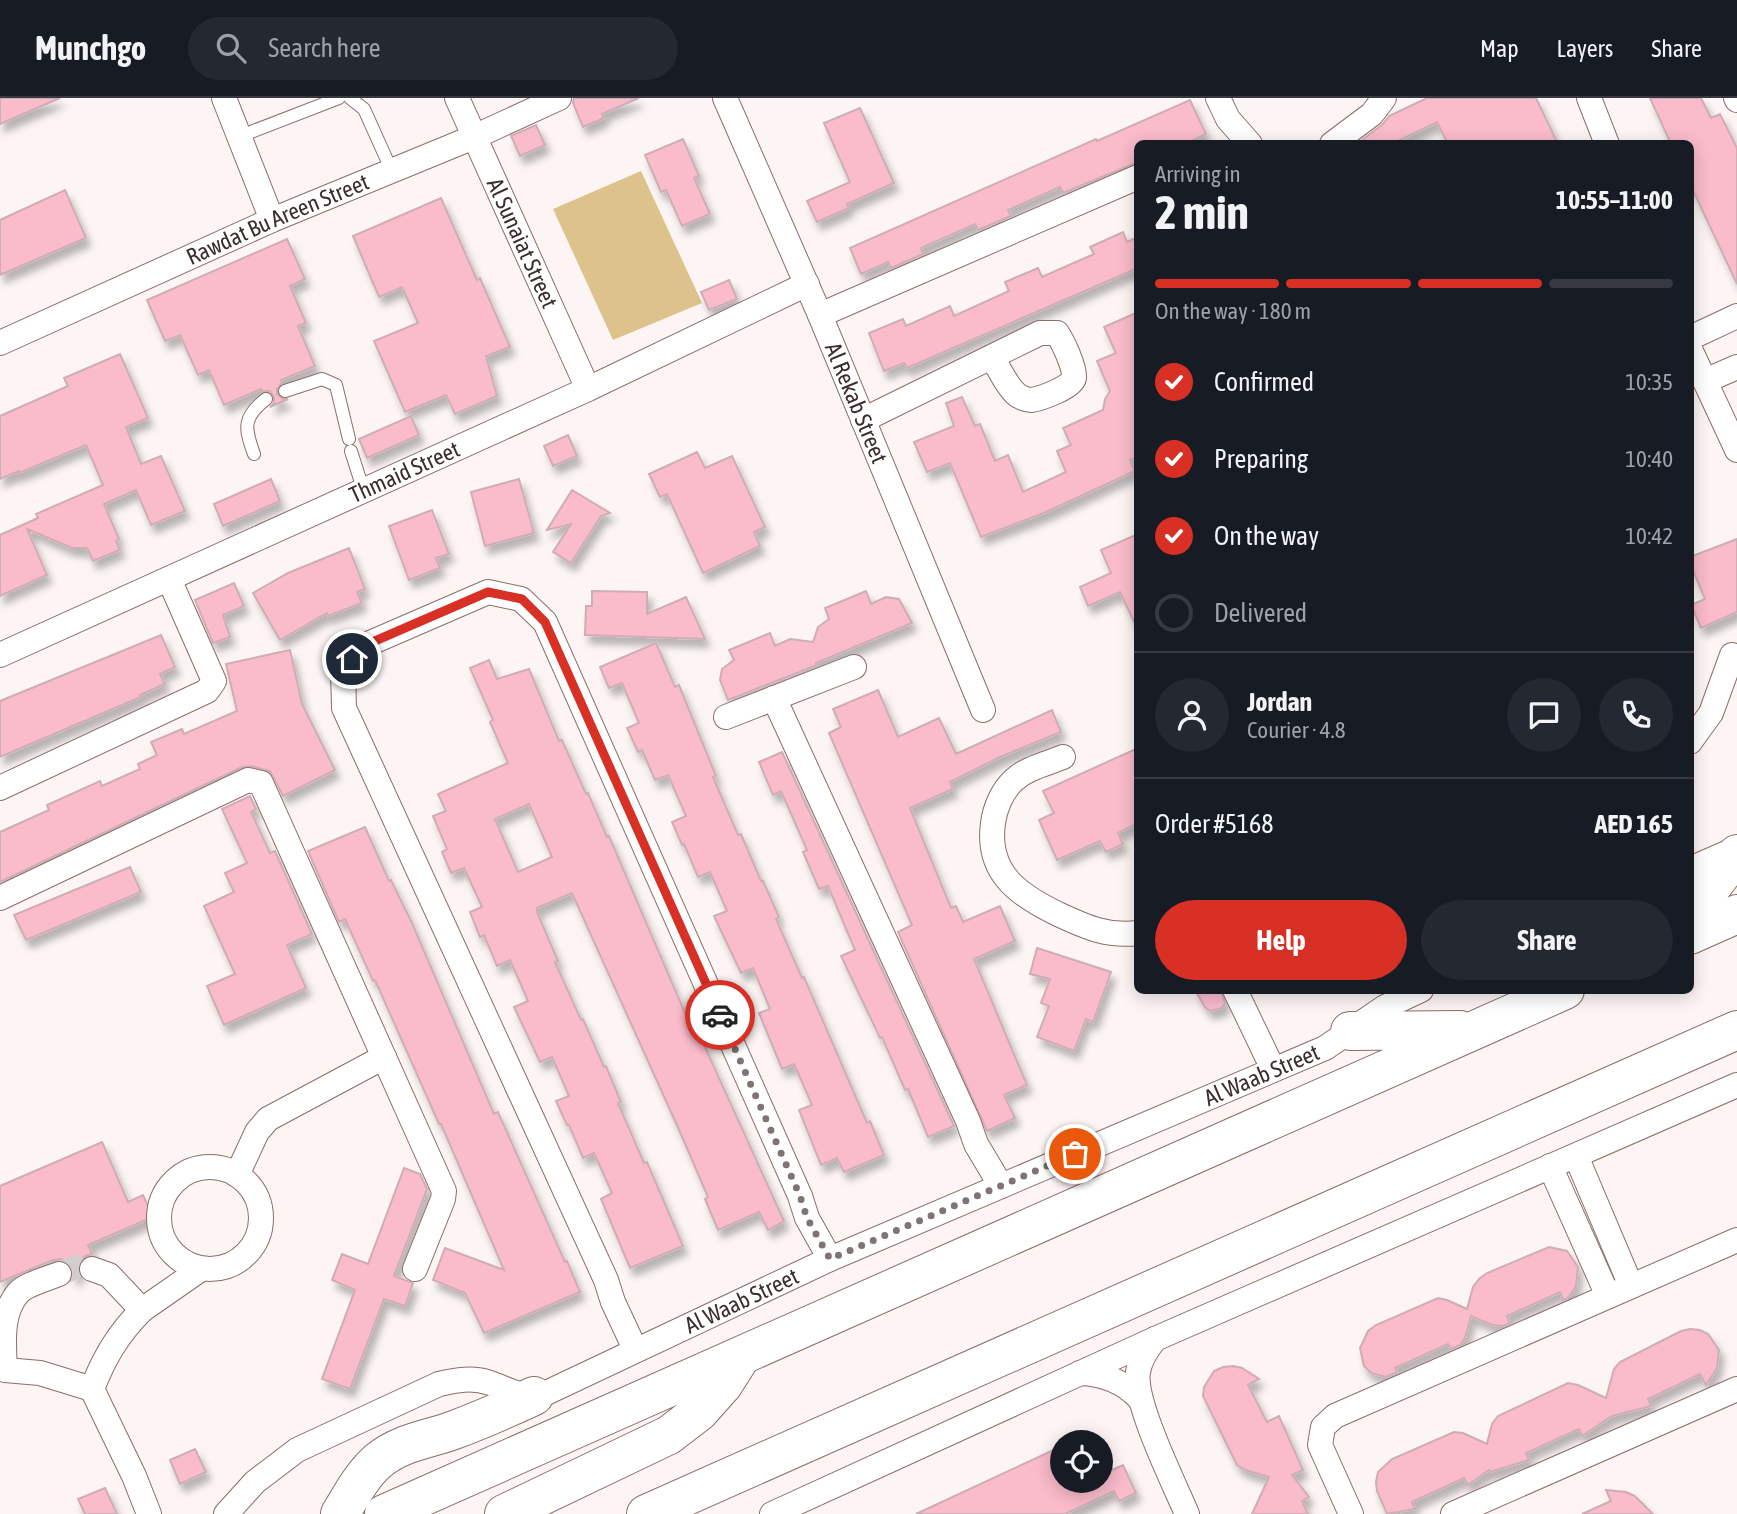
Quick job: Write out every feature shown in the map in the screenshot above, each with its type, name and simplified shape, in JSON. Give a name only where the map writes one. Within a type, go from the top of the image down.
[{"type":"main road","points":[[1694,910],[1737,851]]},
{"type":"main road","points":[[1694,933],[1737,914]]},
{"type":"main road","name":"Al Waab Street","points":[[384,1514],[1557,994]]},
{"type":"main road","points":[[1350,1031],[1476,1030]]},
{"type":"main road","points":[[646,1514],[1737,1030]]},
{"type":"main road","points":[[504,1514],[669,1436],[699,1412],[743,1354]]},
{"type":"main road","points":[[340,1514],[364,1477],[391,1451],[403,1444],[455,1430],[534,1396]]},
{"type":"street","points":[[224,98],[272,220]]},
{"type":"street","name":"Al Sunaiat Street","points":[[457,98],[588,389]]},
{"type":"street","name":"Rawdat Bu Areen Street","points":[[0,343],[272,220],[559,98]]},
{"type":"street","name":"Al Rekab Street","points":[[725,98],[807,284],[983,710]]},
{"type":"street","points":[[1218,98],[1228,119],[1246,140]]},
{"type":"street","points":[[1337,140],[1371,114],[1384,98]]},
{"type":"street","points":[[1589,98],[1605,140]]},
{"type":"street","points":[[820,315],[1134,179]]},
{"type":"street","name":"Thmaid Street","points":[[0,655],[588,389],[807,284]]},
{"type":"street","points":[[1694,336],[1737,316]]},
{"type":"street","points":[[863,420],[992,357]]},
{"type":"street","points":[[1694,358],[1737,450]]},
{"type":"street","points":[[1705,381],[1737,367]]},
{"type":"street","points":[[0,788],[207,691],[214,681],[169,579]]},
{"type":"street","points":[[635,1349],[344,708],[343,670],[361,647],[488,592],[522,599],[545,622],[800,1196],[807,1218],[830,1259]]},
{"type":"street","points":[[1694,736],[1711,713],[1732,655]]},
{"type":"street","points":[[726,717],[854,667]]},
{"type":"street","points":[[774,698],[968,1121],[976,1144],[1001,1186]]},
{"type":"street","points":[[1063,757],[1029,770],[1013,781],[1001,796],[991,834],[994,854],[1013,887],[1028,900],[1087,928],[1112,934],[1134,933]]},
{"type":"street","points":[[0,898],[248,780],[261,783],[444,1191],[415,1269]]},
{"type":"street","points":[[1694,867],[1737,851]]},
{"type":"street","points":[[1237,994],[1273,1069]]},
{"type":"street","name":"Al Waab Street","points":[[534,1396],[552,1391],[635,1349],[830,1259],[1325,1048],[1385,1007],[1413,994]]},
{"type":"street","points":[[237,1175],[257,1132],[268,1119],[384,1058]]},
{"type":"street","points":[[772,1514],[1155,1339],[1737,1085]]},
{"type":"street","points":[[1576,1156],[1631,1286]]},
{"type":"street","points":[[1550,1166],[1608,1296]]},
{"type":"street","points":[[198,1168],[218,1168],[237,1175],[251,1188],[260,1207],[261,1226],[253,1245],[240,1260],[222,1268],[201,1269],[183,1262],[168,1249],[159,1230],[159,1210],[166,1191],[179,1177],[198,1168]]},
{"type":"street","points":[[1351,1514],[1320,1445],[1323,1427],[1335,1416],[1737,1240]]},
{"type":"street","points":[[92,1269],[109,1275],[142,1310]]},
{"type":"street","points":[[149,1514],[134,1476],[92,1389],[114,1341],[142,1310],[201,1269]]},
{"type":"street","points":[[59,1274],[19,1291],[3,1329],[3,1370],[40,1373],[92,1389]]},
{"type":"street","points":[[1155,1339],[1141,1360],[1137,1373],[1139,1398],[1186,1514]]},
{"type":"street","points":[[1080,1373],[1107,1376],[1130,1389],[1139,1398]]},
{"type":"street","points":[[226,1514],[256,1482],[297,1450],[439,1384],[464,1379],[476,1380],[516,1395],[534,1396]]},
{"type":"street","points":[[1453,1514],[1737,1390]]},
{"type":"lane","points":[[239,137],[339,98]]},
{"type":"lane","points":[[350,98],[364,109],[391,169]]},
{"type":"lane","points":[[285,391],[322,379],[336,385],[363,492]]},
{"type":"lane","points":[[254,454],[247,435],[247,417],[266,399]]},
{"type":"shaded area","points":[[641,171],[702,303],[613,340],[553,209]]},
{"type":"building","points":[[0,98],[60,98],[0,124]]},
{"type":"building","points":[[574,98],[639,98],[602,114],[604,118],[583,127],[573,103]]},
{"type":"building","points":[[1427,98],[1536,98],[1556,140],[1446,140],[1437,122],[1400,140],[1362,140],[1389,116]]},
{"type":"building","points":[[1650,98],[1701,98],[1711,118],[1720,114],[1737,148],[1737,284],[1694,193],[1694,140],[1669,140]]},
{"type":"building","points":[[1190,100],[1206,134],[1194,140],[1134,140],[1134,164],[1063,193],[1060,187],[1008,210],[1011,216],[978,230],[975,224],[921,248],[923,254],[891,268],[888,262],[861,274],[850,248],[1096,139],[1097,141]]},
{"type":"building","points":[[860,108],[894,183],[847,204],[849,208],[817,222],[807,201],[850,182],[824,123]]},
{"type":"building","points":[[536,125],[545,145],[520,156],[511,136]]},
{"type":"building","points":[[683,139],[699,176],[694,178],[710,214],[682,226],[666,190],[661,192],[645,155]]},
{"type":"building","points":[[65,190],[86,238],[0,275],[0,220]]},
{"type":"building","points":[[441,198],[510,347],[486,356],[497,396],[455,414],[446,395],[405,412],[374,341],[418,323],[402,287],[379,297],[353,236]]},
{"type":"building","points":[[1123,232],[1127,242],[1134,239],[1134,270],[907,368],[904,363],[884,371],[869,333],[903,319],[906,326],[950,306],[954,316],[1009,291],[1005,282],[1038,268],[1042,277],[1094,254],[1090,247]]},
{"type":"building","points":[[287,239],[305,279],[290,286],[306,323],[298,326],[315,366],[281,380],[277,394],[288,399],[270,407],[274,403],[274,397],[270,391],[261,389],[224,405],[209,370],[198,375],[180,335],[165,341],[147,300]]},
{"type":"building","points":[[729,280],[737,299],[709,310],[701,292]]},
{"type":"building","points":[[1134,314],[1134,458],[1130,460],[1134,471],[1044,513],[981,537],[950,463],[927,472],[914,442],[954,426],[946,403],[962,397],[975,426],[980,424],[995,461],[1008,455],[1023,492],[1066,472],[1057,451],[1071,445],[1063,428],[1103,410],[1110,391],[1097,361],[1116,353],[1104,327]]},
{"type":"building","points":[[120,354],[148,418],[126,427],[141,464],[161,456],[185,511],[151,525],[136,490],[104,504],[119,539],[116,541],[120,550],[93,561],[87,548],[72,548],[27,529],[47,575],[0,596],[0,535],[38,518],[36,514],[103,485],[86,445],[0,479],[0,416],[68,386],[64,378]]},
{"type":"building","points":[[411,416],[419,435],[367,458],[359,439]]},
{"type":"building","points":[[568,435],[577,456],[553,466],[544,446]]},
{"type":"building","points":[[697,452],[705,468],[732,456],[765,527],[754,532],[760,546],[703,573],[667,494],[660,497],[649,474]]},
{"type":"building","points":[[271,479],[280,501],[223,526],[214,504]]},
{"type":"building","points":[[519,479],[534,533],[485,546],[471,492]]},
{"type":"building","points":[[572,490],[610,513],[601,516],[571,563],[553,552],[571,524],[547,530]]},
{"type":"building","points":[[432,510],[449,554],[436,558],[440,568],[409,580],[389,526]]},
{"type":"building","points":[[1134,536],[1134,622],[1120,592],[1088,606],[1080,587],[1111,573],[1101,550]]},
{"type":"building","points":[[1737,539],[1737,612],[1701,628],[1694,612],[1694,604],[1705,599],[1694,573],[1694,555]]},
{"type":"building","points":[[349,548],[365,589],[357,592],[362,603],[328,616],[327,613],[280,640],[253,593],[288,573]]},
{"type":"building","points":[[234,583],[244,606],[223,615],[230,637],[213,643],[195,600]]},
{"type":"building","points":[[592,591],[647,592],[647,614],[686,597],[705,639],[585,635],[586,606],[592,606]]},
{"type":"building","points":[[866,591],[871,604],[886,597],[899,599],[912,623],[728,700],[720,680],[722,669],[734,660],[729,650],[770,633],[775,646],[790,639],[813,642],[818,627],[829,619],[825,608]]},
{"type":"building","points":[[161,635],[175,667],[160,674],[165,684],[140,695],[141,697],[0,757],[0,701]]},
{"type":"building","points":[[656,643],[675,687],[679,685],[738,835],[741,834],[763,881],[779,917],[776,919],[802,978],[804,977],[867,1123],[870,1121],[884,1155],[844,1172],[837,1158],[821,1165],[799,1110],[812,1105],[794,1064],[782,1069],[759,1013],[770,1009],[753,968],[741,973],[714,916],[727,911],[710,872],[698,877],[684,844],[682,845],[672,822],[686,816],[668,775],[655,780],[642,750],[638,752],[627,728],[639,723],[622,683],[609,688],[600,667]]},
{"type":"building","points":[[290,650],[302,704],[335,770],[283,796],[270,771],[251,766],[242,767],[0,882],[0,832],[49,810],[47,805],[100,781],[102,786],[140,769],[138,764],[157,755],[151,742],[182,729],[184,734],[237,711],[226,664]]},
{"type":"building","points":[[489,660],[497,679],[529,669],[559,741],[562,740],[607,837],[609,836],[691,1027],[695,1025],[784,1221],[768,1230],[759,1212],[718,1230],[705,1199],[708,1197],[680,1132],[572,893],[537,908],[537,912],[558,961],[555,962],[604,1067],[606,1066],[621,1102],[618,1103],[683,1246],[630,1268],[601,1199],[612,1193],[594,1153],[583,1158],[556,1101],[569,1096],[552,1057],[540,1062],[514,1007],[528,1001],[510,960],[497,966],[484,935],[480,937],[470,912],[482,907],[464,868],[451,873],[442,852],[447,849],[433,816],[446,811],[438,794],[508,763],[470,668]],"holes":[[[529,804],[552,857],[518,872],[495,819]]]},
{"type":"building","points":[[878,690],[898,737],[939,718],[956,754],[1052,710],[1061,732],[1000,757],[950,782],[953,789],[910,808],[951,908],[956,906],[963,922],[1000,906],[1015,941],[974,959],[1027,1085],[1004,1095],[1015,1118],[987,1131],[898,932],[912,925],[829,733],[841,727],[833,709]]},
{"type":"building","points":[[1134,750],[1134,825],[1118,833],[1123,844],[1106,852],[1100,841],[1057,860],[1039,820],[1054,813],[1043,791]]},
{"type":"building","points":[[782,752],[954,1126],[928,1137],[908,1089],[905,1090],[841,956],[855,950],[828,886],[819,889],[803,852],[807,850],[781,791],[773,795],[759,762]]},
{"type":"building","points":[[250,796],[256,809],[251,812],[270,853],[275,851],[312,934],[287,945],[306,988],[224,1025],[207,986],[235,974],[204,906],[234,892],[225,873],[247,863],[222,809]]},
{"type":"building","points":[[365,827],[389,881],[391,880],[412,923],[494,1114],[498,1112],[580,1292],[484,1333],[465,1293],[433,1280],[445,1248],[504,1270],[375,980],[373,981],[345,919],[339,922],[308,851]]},
{"type":"building","points":[[130,867],[141,892],[26,940],[14,915]]},
{"type":"building","points":[[1037,948],[1111,972],[1093,1022],[1086,1019],[1074,1051],[1037,1037],[1049,1006],[1041,1003],[1050,979],[1030,974]]},
{"type":"building","points":[[1197,994],[1222,994],[1225,1003],[1222,1008],[1210,1011]]},
{"type":"building","points":[[102,1142],[128,1202],[143,1195],[153,1217],[88,1245],[92,1254],[83,1257],[78,1263],[79,1275],[73,1277],[73,1269],[68,1262],[61,1259],[0,1282],[0,1186]]},
{"type":"building","points":[[404,1168],[420,1174],[427,1189],[394,1276],[413,1283],[405,1306],[384,1299],[350,1389],[322,1379],[355,1290],[332,1280],[342,1254],[368,1264]]},
{"type":"building","points":[[1549,1247],[1567,1251],[1578,1267],[1576,1286],[1568,1298],[1563,1300],[1560,1292],[1507,1316],[1510,1323],[1503,1326],[1492,1325],[1471,1316],[1465,1338],[1460,1345],[1451,1349],[1448,1344],[1395,1368],[1397,1372],[1386,1377],[1371,1373],[1364,1366],[1360,1348],[1368,1331],[1376,1325],[1438,1298],[1467,1309],[1473,1287],[1479,1279],[1487,1273]]},
{"type":"building","points":[[1690,1329],[1708,1334],[1719,1350],[1717,1368],[1706,1385],[1700,1374],[1648,1399],[1651,1406],[1612,1416],[1582,1436],[1579,1429],[1526,1453],[1529,1460],[1490,1472],[1489,1470],[1468,1485],[1464,1478],[1412,1502],[1415,1509],[1387,1514],[1376,1482],[1378,1472],[1392,1459],[1454,1432],[1463,1433],[1487,1444],[1492,1424],[1498,1416],[1568,1383],[1606,1398],[1614,1369],[1620,1362]]},
{"type":"building","points":[[1233,1366],[1242,1368],[1259,1379],[1248,1385],[1267,1422],[1279,1416],[1303,1470],[1292,1475],[1309,1497],[1302,1501],[1308,1514],[1252,1514],[1269,1477],[1237,1465],[1203,1396],[1204,1387],[1214,1371]]},
{"type":"building","points":[[195,1449],[206,1472],[180,1484],[170,1460]]},
{"type":"building","points":[[1050,1452],[1050,1493],[1110,1493],[1065,1514],[916,1514]]},
{"type":"building","points":[[1123,1465],[1136,1493],[1119,1501],[1114,1491],[1113,1470]]},
{"type":"building","points":[[105,1488],[117,1514],[85,1514],[78,1499]]},
{"type":"building","points":[[1606,1490],[1635,1496],[1653,1514],[1582,1514],[1611,1501]]},
{"type":"tunnel","points":[[59,1274],[76,1267],[92,1269]]},
{"type":"way so far","points":[[720,1015],[800,1196],[807,1218],[830,1259],[1075,1154]]},
{"type":"route","points":[[352,659],[361,647],[488,592],[522,599],[545,622],[720,1015]]}]
